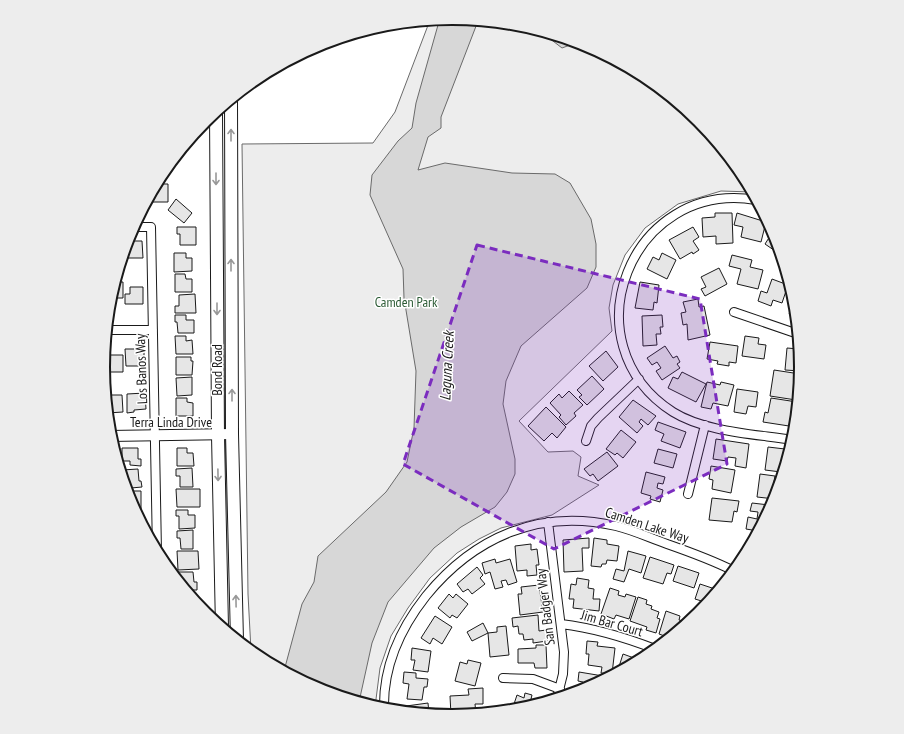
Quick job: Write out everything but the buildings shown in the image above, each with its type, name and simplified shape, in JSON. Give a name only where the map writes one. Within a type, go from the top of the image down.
[{"type":"main road","name":"Bond Road","points":[[231,107],[232,434],[237,632]]},
{"type":"main road","name":"Bond Road","points":[[216,120],[220,618]]},
{"type":"street","points":[[750,200],[720,198],[688,207],[663,222],[640,247],[624,278],[619,313],[623,343],[630,362],[639,379],[655,398],[671,411],[689,420],[705,425],[786,439]]},
{"type":"street","name":"Los Banos Way","points":[[140,227],[151,227],[157,539]]},
{"type":"street","points":[[734,312],[792,332]]},
{"type":"street","points":[[112,330],[153,330]]},
{"type":"street","points":[[586,441],[591,426],[639,379]]},
{"type":"street","points":[[688,494],[705,425]]},
{"type":"street","name":"Terra Linda Drive","points":[[117,436],[218,436],[232,434]]},
{"type":"street","name":"Camden Lake Way","points":[[384,702],[386,678],[394,649],[409,618],[435,586],[462,559],[488,542],[510,532],[548,522],[580,520],[617,526],[728,568]]},
{"type":"street","name":"San Badger Way","points":[[548,522],[561,624],[564,663],[559,692]]},
{"type":"street","name":"Camden Lake Way","points":[[718,563],[730,565]]},
{"type":"street","name":"Jim Bar Court","points":[[561,624],[600,630],[647,647]]},
{"type":"street","points":[[503,678],[533,679],[560,688]]},
{"type":"highlighted area","points":[[477,245],[700,299],[727,464],[554,549],[403,464]]},
{"type":"shaded area","name":"Camden Park","points":[[452,25],[497,28],[541,37],[562,43],[603,60],[642,83],[660,96],[694,125],[723,159],[745,192],[721,191],[678,204],[645,228],[625,255],[613,285],[609,308],[612,331],[519,421],[548,452],[573,451],[581,457],[578,476],[599,485],[552,515],[501,528],[479,539],[457,553],[430,578],[408,608],[391,636],[380,668],[376,700],[342,691],[301,674],[251,643],[248,594],[242,144],[373,143],[395,112],[428,26]]},
{"type":"water","name":"Laguna Creek","points":[[438,26],[476,26],[441,117],[441,128],[428,137],[418,170],[445,163],[512,173],[555,174],[570,183],[591,219],[596,244],[596,267],[587,288],[521,346],[506,381],[503,404],[515,459],[515,474],[507,492],[495,507],[461,527],[434,548],[388,602],[372,643],[360,696],[321,683],[285,665],[302,604],[314,582],[318,556],[386,492],[407,462],[414,428],[416,371],[404,298],[403,269],[370,195],[372,175],[398,141],[412,128],[416,103]]},
{"type":"water","points":[[552,40],[569,46],[562,48]]}]
